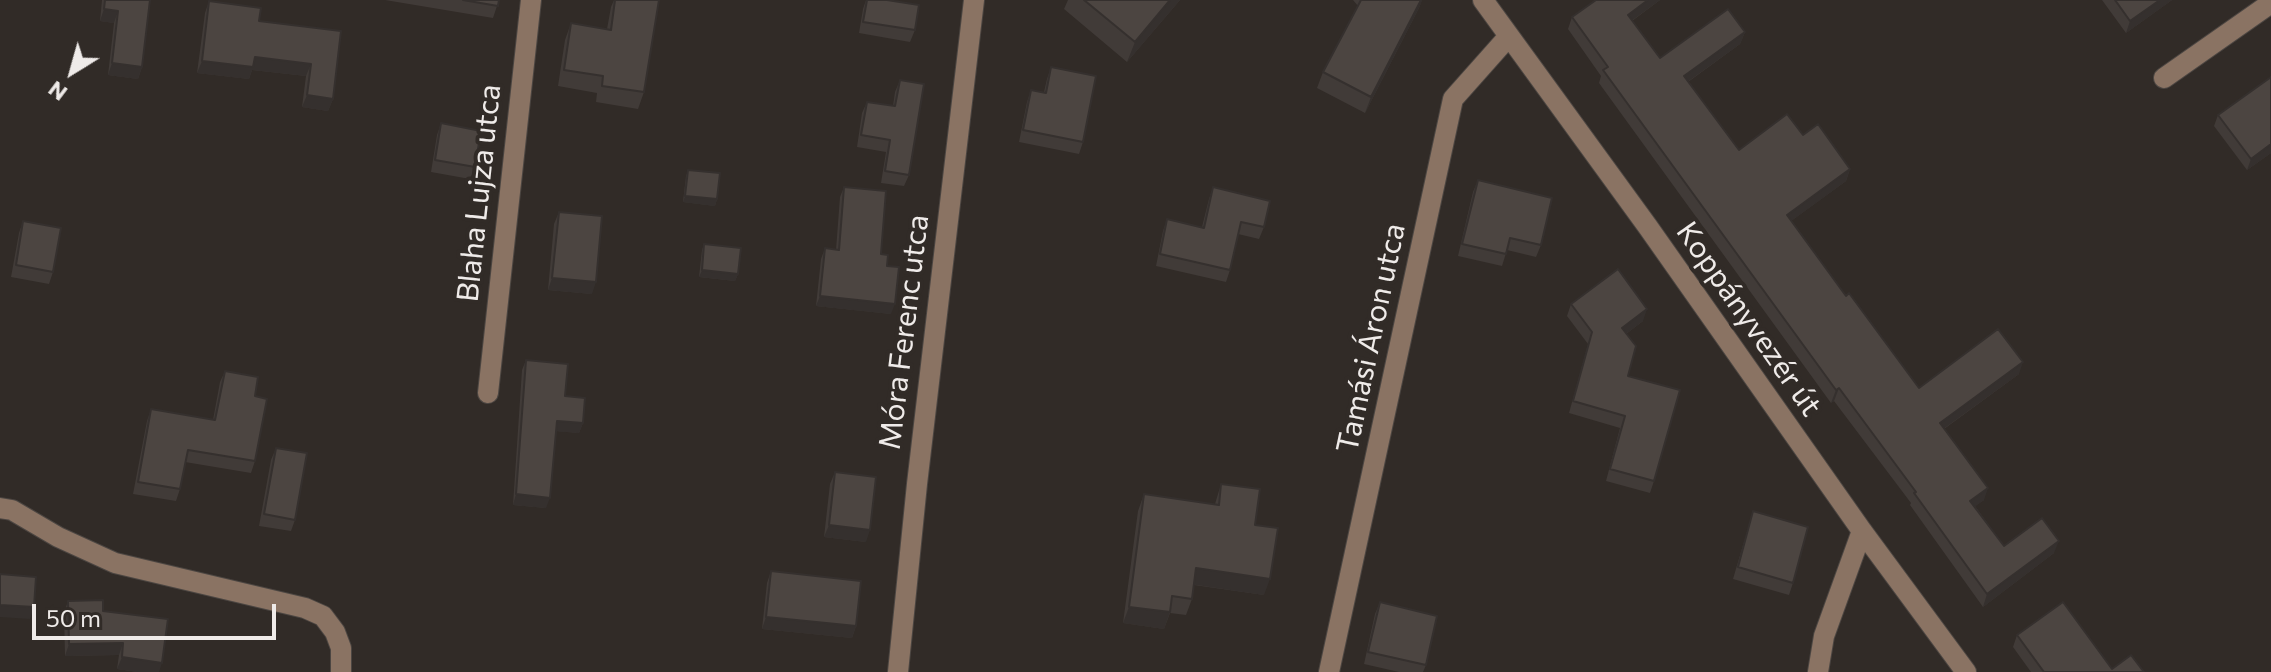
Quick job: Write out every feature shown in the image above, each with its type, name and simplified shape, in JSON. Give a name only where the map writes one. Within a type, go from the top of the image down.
[{"type":"street","name":"Blaha Lujza utca","points":[[488,393],[531,0]]},
{"type":"street","name":"Móra Ferenc utca","points":[[898,672],[974,0]]},
{"type":"street","name":"Koppányvezér út","points":[[1483,0],[1966,672]]},
{"type":"street","points":[[2164,78],[2271,3]]},
{"type":"street","name":"Tamási Áron utca","points":[[1329,672],[1453,99],[1509,36]]},
{"type":"street","points":[[0,508],[12,510],[58,537],[115,563],[305,608],[323,616],[335,632],[341,648],[341,672]]},
{"type":"street","points":[[1818,672],[1824,636],[1862,531]]},
{"type":"building","points":[[105,0],[150,0],[142,67],[112,63],[118,11],[104,9]]},
{"type":"building","points":[[463,0],[499,0],[498,6]]},
{"type":"building","points":[[615,0],[659,0],[644,92],[602,86],[603,76],[564,70],[571,23],[611,30]]},
{"type":"building","points":[[867,0],[919,5],[915,30],[863,22]]},
{"type":"building","points":[[1084,0],[1170,0],[1135,42]]},
{"type":"building","points":[[1361,0],[1421,0],[1371,97],[1323,72]]},
{"type":"building","points":[[1596,0],[1648,0],[1628,15],[1660,58],[1728,9],[1745,32],[1684,76],[1739,150],[1787,114],[1803,135],[1818,124],[1850,169],[1787,215],[1919,388],[1998,329],[2023,362],[1940,423],[1988,488],[1970,501],[2004,546],[2042,518],[2059,541],[1987,594],[1916,492],[1839,388],[1836,390],[1603,70],[1608,67],[1572,17]]},
{"type":"building","points":[[2115,0],[2160,0],[2130,21]]},
{"type":"building","points":[[209,1],[261,8],[259,21],[341,31],[333,99],[307,95],[311,64],[255,57],[253,67],[202,61]]},
{"type":"building","points":[[1051,67],[1096,76],[1083,142],[1023,130],[1031,90],[1046,93]]},
{"type":"building","points":[[2271,77],[2271,144],[2251,159],[2218,115]]},
{"type":"building","points":[[900,80],[924,84],[909,175],[885,171],[890,140],[861,135],[867,102],[895,106]]},
{"type":"building","points":[[441,123],[481,131],[475,167],[435,160]]},
{"type":"building","points":[[688,170],[720,173],[717,199],[685,196]]},
{"type":"building","points":[[1478,180],[1552,198],[1541,245],[1510,238],[1506,254],[1462,244]]},
{"type":"building","points":[[844,187],[886,191],[881,254],[888,255],[887,266],[899,267],[895,304],[820,296],[825,248],[839,250]]},
{"type":"building","points":[[1213,187],[1270,201],[1264,227],[1241,222],[1230,270],[1160,254],[1167,219],[1204,228]]},
{"type":"building","points":[[559,212],[602,216],[596,282],[552,278]]},
{"type":"building","points":[[23,221],[61,228],[53,272],[16,265]]},
{"type":"building","points":[[704,244],[741,248],[738,274],[702,270]]},
{"type":"building","points":[[1618,269],[1647,309],[1622,328],[1636,346],[1628,376],[1680,390],[1654,481],[1610,469],[1625,416],[1573,401],[1592,332],[1571,304]]},
{"type":"building","points":[[526,360],[568,364],[565,396],[585,398],[583,423],[557,421],[550,498],[516,494]]},
{"type":"building","points":[[225,371],[258,377],[255,396],[267,399],[255,461],[188,450],[180,489],[138,482],[151,409],[215,420]]},
{"type":"building","points":[[276,448],[307,453],[295,520],[264,514]]},
{"type":"building","points":[[835,472],[876,477],[870,530],[829,525]]},
{"type":"building","points":[[1221,484],[1260,489],[1255,525],[1278,528],[1270,579],[1196,568],[1192,599],[1172,596],[1170,612],[1129,607],[1144,494],[1219,505]]},
{"type":"building","points":[[1753,511],[1808,527],[1793,583],[1738,567]]},
{"type":"building","points":[[771,571],[861,581],[856,626],[766,617]]},
{"type":"building","points":[[0,574],[36,577],[34,607],[0,605]]},
{"type":"building","points":[[103,600],[103,611],[168,619],[162,663],[122,657],[123,643],[69,644],[68,601]]},
{"type":"building","points":[[1380,602],[1437,616],[1426,665],[1368,652]]},
{"type":"building","points":[[2063,602],[2112,669],[2131,655],[2144,672],[2044,672],[2017,635]]}]
